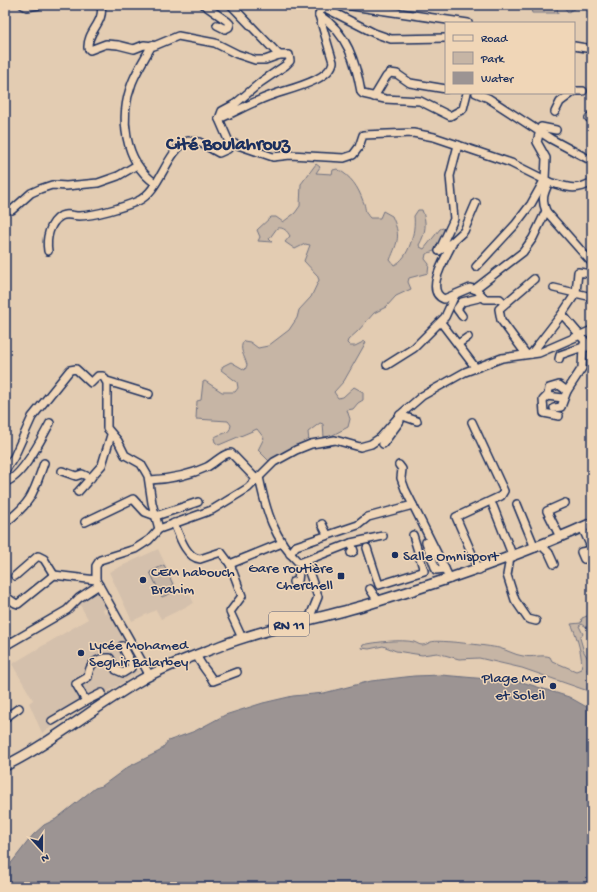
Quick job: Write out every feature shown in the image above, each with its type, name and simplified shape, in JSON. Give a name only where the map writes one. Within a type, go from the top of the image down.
[{"type":"main road","name":"RN 11","points":[[5,766],[40,747],[121,693],[150,676],[197,656],[242,638],[479,570],[511,558],[592,523]]},
{"type":"street","points":[[23,5],[27,7],[39,5]]},
{"type":"street","points":[[48,251],[46,241],[50,228],[57,218],[63,215],[80,216],[138,201],[147,195],[185,142],[196,140],[219,153],[228,149],[229,142],[219,119],[222,111],[235,104],[261,82],[289,63],[290,60],[289,54],[279,55],[265,60],[255,60],[237,54],[215,43],[178,36],[152,45],[144,45],[134,49],[106,44],[92,50],[89,49],[90,38],[102,16],[101,5]]},
{"type":"street","points":[[204,5],[230,24],[228,28],[225,29],[217,25]]},
{"type":"street","points":[[231,5],[279,55]]},
{"type":"street","points":[[347,5],[384,8],[462,22]]},
{"type":"street","points":[[219,119],[267,97],[307,83],[329,71],[333,65],[333,60],[319,15],[321,10],[327,9],[374,33],[391,38],[445,38]]},
{"type":"street","points":[[319,15],[334,29],[350,52],[358,72],[361,92],[374,97],[420,101],[450,116],[463,109],[467,94]]},
{"type":"street","points":[[152,45],[132,83],[125,111],[127,140],[137,164],[155,183]]},
{"type":"street","points":[[575,46],[592,49]]},
{"type":"street","points":[[374,97],[390,73],[397,74],[410,83],[445,89]]},
{"type":"street","points":[[575,91],[583,91]]},
{"type":"street","points":[[478,94],[488,98],[540,132],[592,161]]},
{"type":"street","points":[[555,112],[560,102],[571,94]]},
{"type":"street","points":[[556,130],[543,126],[537,142],[546,158],[547,180],[542,197],[546,211],[592,263]]},
{"type":"street","points":[[229,142],[273,157],[290,154],[344,158],[353,155],[359,146],[363,135],[413,133],[434,137],[458,145],[574,189],[583,188],[592,182]]},
{"type":"street","points":[[458,145],[450,176],[454,219],[439,251],[464,231],[476,203]]},
{"type":"street","points":[[12,210],[31,193],[40,189],[52,185],[66,186],[98,183],[118,176],[137,164]]},
{"type":"street","points":[[476,267],[515,225],[547,180]]},
{"type":"street","points":[[475,289],[523,252],[536,233],[546,211]]},
{"type":"street","points":[[452,242],[436,281],[437,291],[441,298],[444,299],[455,295],[466,288],[475,289],[483,298]]},
{"type":"street","points":[[529,354],[556,322],[576,293],[578,272],[592,274]]},
{"type":"street","points":[[529,354],[501,320],[499,309],[504,303],[534,279]]},
{"type":"street","points":[[554,288],[592,297]]},
{"type":"street","points":[[387,365],[414,348],[440,322],[448,312],[455,295]]},
{"type":"street","points":[[462,316],[457,309],[462,302],[483,298],[490,300],[498,298],[504,303]]},
{"type":"street","points":[[562,314],[586,344]]},
{"type":"street","points":[[443,325],[474,367]]},
{"type":"street","points":[[554,408],[562,407],[565,394],[582,368],[586,344],[591,331]]},
{"type":"street","points":[[458,344],[468,337]]},
{"type":"street","points":[[150,676],[98,583],[96,566],[100,560],[135,549],[149,540],[159,529],[212,510],[258,479],[274,462],[303,446],[335,440],[360,447],[371,444],[380,438],[400,415],[429,392],[474,367],[502,358],[586,344]]},
{"type":"street","points":[[559,359],[560,355],[586,344]]},
{"type":"street","points":[[5,471],[14,457],[32,417],[71,369],[76,368],[90,382],[100,376],[107,381],[149,394]]},
{"type":"street","points":[[107,381],[107,428],[111,435],[118,441],[126,455],[142,466],[150,480],[152,503],[159,529]]},
{"type":"street","points":[[559,416],[543,412],[543,400],[548,394],[549,388],[559,385],[565,394]]},
{"type":"street","points":[[548,394],[565,394]]},
{"type":"street","points":[[400,415],[417,421]]},
{"type":"street","points":[[383,444],[400,421],[400,415]]},
{"type":"street","points":[[472,422],[504,491],[498,498],[456,518],[479,570]]},
{"type":"street","points":[[5,482],[15,476],[28,459],[50,423]]},
{"type":"street","points":[[78,492],[102,465],[111,435]]},
{"type":"street","points":[[150,480],[190,475],[211,465],[227,453],[231,453],[258,479],[268,518],[290,554],[304,564],[318,597],[309,619]]},
{"type":"street","points":[[5,523],[26,505],[33,495],[44,463]]},
{"type":"street","points":[[399,465],[402,471],[401,478],[413,505],[450,579]]},
{"type":"street","points":[[62,471],[76,476],[82,474],[91,478]]},
{"type":"street","points":[[85,522],[133,499],[143,510],[156,516],[198,502]]},
{"type":"street","points":[[560,537],[547,511],[565,503]]},
{"type":"street","points":[[517,504],[538,546],[549,553],[554,564]]},
{"type":"street","points":[[290,554],[296,546],[358,524],[368,517],[413,505]]},
{"type":"street","points":[[493,506],[511,558],[507,575],[515,600],[528,619],[536,621]]},
{"type":"street","points":[[174,523],[185,547],[193,557],[200,559],[221,552],[230,564],[242,596],[231,608],[230,612],[242,638]]},
{"type":"street","points":[[322,524],[327,534]]},
{"type":"street","points":[[582,527],[590,550]]},
{"type":"street","points":[[379,585],[424,571],[413,535]]},
{"type":"street","points":[[293,582],[298,580],[299,572],[304,564],[351,543],[383,536]]},
{"type":"street","points":[[426,542],[436,570],[445,569]]},
{"type":"street","points":[[230,564],[282,543]]},
{"type":"street","points":[[351,543],[354,551],[351,553]]},
{"type":"street","points":[[367,548],[379,585],[377,599]]},
{"type":"street","points":[[15,576],[38,556],[44,559],[54,575],[98,583]]},
{"type":"street","points":[[5,596],[14,603],[18,604],[54,575]]},
{"type":"street","points":[[5,646],[67,610],[98,583]]},
{"type":"street","points":[[370,588],[377,599]]},
{"type":"street","points":[[122,646],[132,664]]},
{"type":"street","points":[[197,656],[202,667],[213,681],[237,672]]},
{"type":"street","points":[[86,701],[76,684],[88,677],[94,662],[102,658],[110,658],[116,670],[123,673],[131,668],[132,664],[140,660]]},
{"type":"street","points":[[52,721],[102,693]]},
{"type":"street","points":[[5,718],[19,708]]},
{"type":"shaded area","name":"CEM habouch Brahim","points":[[158,549],[179,593],[187,589],[194,603],[161,619],[156,610],[132,621],[109,572]]},
{"type":"shaded area","name":"Lycée Mohamed Seghir Balarbey","points":[[96,590],[107,608],[103,610],[105,614],[110,611],[139,664],[136,665],[139,672],[42,733],[29,703],[33,700],[12,664],[88,619],[79,603]]},
{"type":"green space","points":[[530,5],[560,5],[557,8],[558,13],[532,13]]},
{"type":"green space","points":[[562,5],[581,5],[568,12]]},
{"type":"green space","points":[[316,164],[320,167],[316,173],[332,174],[333,170],[337,169],[353,182],[359,191],[367,214],[370,218],[380,218],[383,211],[392,216],[397,229],[397,243],[390,260],[394,265],[404,257],[407,251],[413,237],[414,216],[418,210],[422,210],[425,219],[424,232],[419,245],[420,247],[424,249],[440,229],[443,228],[445,231],[434,251],[426,254],[425,259],[429,264],[428,273],[409,278],[408,282],[411,289],[396,296],[386,307],[374,313],[348,340],[347,343],[350,346],[355,346],[365,341],[366,342],[344,381],[334,392],[338,398],[343,397],[354,387],[363,392],[363,400],[353,409],[347,410],[350,419],[348,427],[329,437],[324,437],[323,424],[320,423],[308,432],[309,441],[286,451],[269,461],[258,450],[264,438],[257,429],[219,445],[215,442],[214,438],[229,431],[231,425],[228,421],[196,419],[197,401],[201,400],[203,382],[205,381],[222,392],[235,392],[238,388],[237,382],[221,370],[223,366],[231,362],[245,370],[247,365],[242,353],[242,344],[244,341],[250,342],[258,348],[268,346],[289,330],[297,318],[299,310],[311,297],[319,280],[317,275],[304,261],[310,245],[305,244],[295,249],[285,242],[290,236],[288,232],[282,228],[277,228],[269,239],[272,242],[258,241],[260,237],[257,230],[271,217],[276,217],[283,222],[295,213],[300,206],[301,184]]},
{"type":"green space","points":[[164,565],[176,591],[162,597],[150,572]]},
{"type":"green space","points":[[592,614],[592,636],[588,628],[582,624],[579,626],[583,634],[580,638],[584,652],[590,662],[587,670],[592,674],[591,692],[522,668],[479,658],[459,659],[437,653],[422,655],[396,651],[383,646],[369,649],[362,648],[363,645],[396,641],[409,641],[422,645],[436,641],[464,643],[499,648],[523,656],[547,656],[550,657],[552,661],[576,671],[581,669],[582,665],[577,639],[571,624],[581,623],[582,618]]},
{"type":"water","points":[[441,675],[522,682],[569,697],[592,710],[592,887],[5,887],[5,871],[33,835],[44,825],[56,819],[95,788],[102,786],[128,767],[160,751],[168,741],[195,731],[225,715],[263,703],[293,696],[324,693],[371,681],[414,676]]},
{"type":"place","name":"Salle Omnisport","points":[[395,555]]},
{"type":"place","name":"Gare routière Cherchell","points":[[341,576]]},
{"type":"place","name":"CEM habouch Brahim","points":[[143,580]]},
{"type":"place","name":"Lycée Mohamed Seghir Balarbey","points":[[81,653]]},
{"type":"place","name":"Plage Mer et Soleil","points":[[553,686]]},
{"type":"district","name":"Cité Boulahrouz","points":[[228,142]]}]
